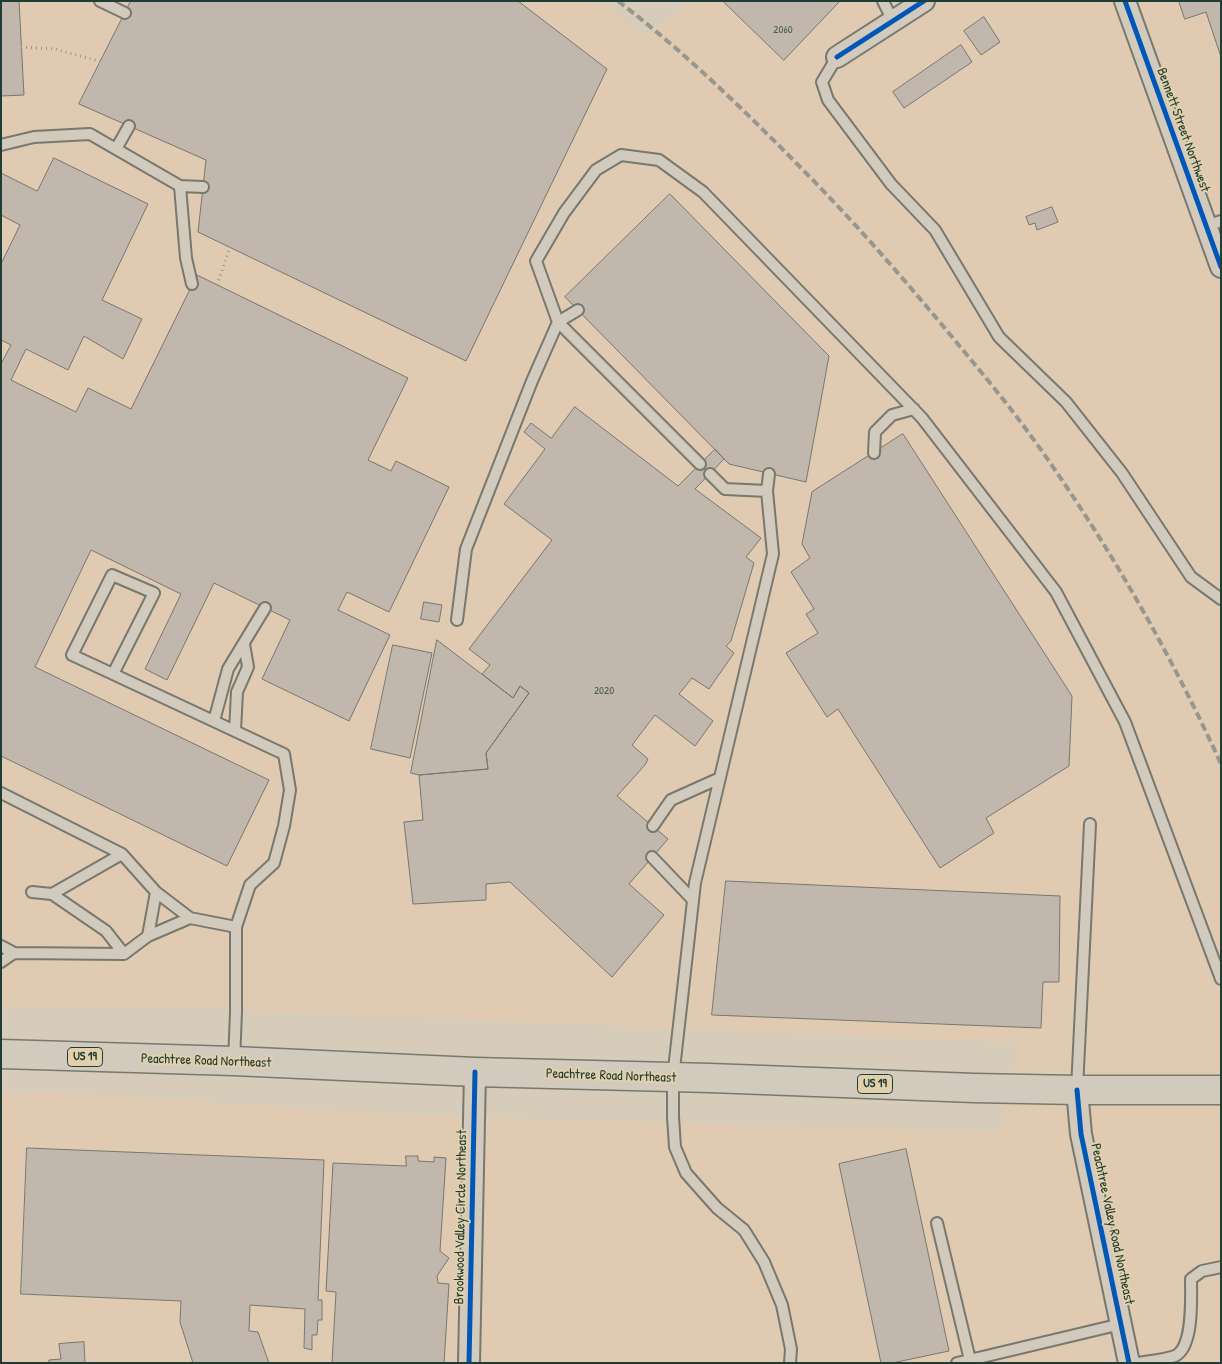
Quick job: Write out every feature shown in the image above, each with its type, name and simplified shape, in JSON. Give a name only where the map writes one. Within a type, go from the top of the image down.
[{"type":"highway","name":"Peachtree Road Northeast","points":[[1,1054],[234,1061],[475,1072],[1077,1090],[1221,1090]]},
{"type":"street","points":[[837,57],[924,1]]},
{"type":"street","name":"Bennett Street Northwest","points":[[1125,1],[1213,224],[1221,267]]},
{"type":"street","name":"Brookwood Valley Circle Northeast","points":[[469,1363],[475,1072]]},
{"type":"street","name":"Peachtree Valley Road Northeast","points":[[1077,1090],[1081,1134],[1129,1363]]},
{"type":"lane","points":[[100,1],[125,13]]},
{"type":"lane","points":[[884,1],[893,21]]},
{"type":"lane","points":[[837,57],[822,82],[828,100],[891,184],[934,230],[999,337],[1066,402],[1122,473],[1191,577],[1221,600]]},
{"type":"lane","points":[[116,149],[129,126]]},
{"type":"lane","points":[[1,145],[34,136],[90,134],[180,186],[203,187]]},
{"type":"lane","points":[[700,464],[558,322],[536,261],[564,213],[596,170],[621,155],[659,160],[703,192],[922,418],[1056,592],[1125,722],[1221,979]]},
{"type":"lane","points":[[180,186],[186,258],[192,284]]},
{"type":"lane","points":[[456,620],[466,549],[532,381],[558,322],[578,310]]},
{"type":"lane","points":[[874,453],[875,432],[892,415],[914,409]]},
{"type":"lane","points":[[710,474],[725,489],[767,491]]},
{"type":"lane","points":[[769,474],[767,491],[773,554],[695,883],[673,1078],[676,1146],[686,1173],[717,1208],[744,1230],[764,1262],[782,1305],[791,1349],[790,1363]]},
{"type":"lane","points":[[113,674],[154,594],[112,575],[72,655],[284,754],[290,790],[284,826],[274,863],[250,885],[236,927],[234,1061]]},
{"type":"lane","points":[[214,721],[228,669],[265,608]]},
{"type":"lane","points":[[236,731],[237,692],[248,668],[244,644]]},
{"type":"lane","points":[[653,826],[671,800],[720,778]]},
{"type":"lane","points":[[1,793],[122,854],[156,892],[190,918],[236,927]]},
{"type":"lane","points":[[1077,1090],[1090,824]]},
{"type":"lane","points":[[52,894],[122,854]]},
{"type":"lane","points":[[652,857],[693,900]]},
{"type":"lane","points":[[32,892],[52,894],[106,931],[124,954]]},
{"type":"lane","points":[[148,936],[156,892]]},
{"type":"lane","points":[[1,946],[14,953],[124,954],[148,936],[190,918]]},
{"type":"lane","points":[[1,962],[14,953]]},
{"type":"lane","points":[[937,1223],[970,1360]]},
{"type":"lane","points":[[1137,1363],[1176,1356],[1184,1349],[1189,1328],[1191,1279],[1202,1271],[1221,1267]]},
{"type":"lane","points":[[957,1363],[1121,1324]]},
{"type":"path","points":[[21,48],[56,49],[102,62]]},
{"type":"path","points":[[218,285],[230,247]]},
{"type":"shaded area","points":[[1,1],[597,1],[647,36],[693,1],[1221,1],[1221,1363],[1,1363],[1,1093],[58,1092],[405,1115],[1001,1132],[1018,1043],[170,1007],[1,1007]]},
{"type":"building","points":[[1,1],[19,1],[24,95],[1,96]]},
{"type":"building","points":[[131,1],[518,1],[607,69],[466,361],[198,232],[206,160],[79,104]]},
{"type":"building","points":[[723,1],[840,1],[784,60]]},
{"type":"building","points":[[1179,1],[1221,1],[1221,57],[1206,12],[1185,19]]},
{"type":"building","points":[[984,17],[1000,42],[981,55],[964,31]]},
{"type":"building","points":[[961,45],[972,62],[904,108],[893,92]]},
{"type":"building","points":[[54,158],[148,204],[102,300],[142,319],[123,359],[84,336],[68,370],[26,349],[11,380],[76,412],[88,388],[131,409],[197,275],[408,378],[368,460],[391,471],[396,461],[449,487],[389,612],[347,592],[338,610],[390,635],[349,721],[262,679],[290,620],[214,583],[167,680],[145,669],[181,594],[91,550],[35,667],[269,780],[227,866],[1,756],[1,364],[11,345],[1,340],[1,264],[20,225],[1,215],[1,173],[37,191]]},
{"type":"building","points":[[670,194],[829,356],[806,482],[729,464],[565,297]]},
{"type":"building","points":[[1052,207],[1058,222],[1037,230],[1035,223],[1029,225],[1026,217]]},
{"type":"building","points":[[575,407],[678,486],[715,449],[724,459],[695,489],[761,538],[746,557],[754,563],[731,641],[726,646],[734,653],[709,689],[692,678],[679,694],[713,721],[695,746],[655,715],[632,745],[648,759],[645,765],[617,796],[668,839],[629,884],[664,915],[612,977],[510,882],[486,884],[486,900],[413,904],[404,822],[423,820],[419,775],[488,769],[486,753],[529,693],[520,686],[513,698],[482,674],[490,665],[469,649],[552,540],[504,504],[545,449],[524,432],[531,423],[551,438]]},
{"type":"building","points":[[903,434],[1072,696],[1069,766],[986,818],[994,833],[940,868],[838,709],[827,717],[786,653],[818,633],[806,614],[814,609],[791,572],[810,558],[802,544],[812,492]]},
{"type":"building","points":[[424,602],[442,605],[439,622],[421,619]]},
{"type":"building","points":[[437,640],[513,698],[520,686],[529,693],[486,753],[488,769],[419,775],[411,773]]},
{"type":"building","points":[[393,645],[432,653],[410,758],[371,749]]},
{"type":"building","points":[[726,881],[1060,896],[1059,982],[1043,982],[1041,1028],[712,1015]]},
{"type":"building","points":[[27,1148],[324,1160],[318,1300],[322,1300],[322,1320],[318,1320],[317,1335],[312,1335],[312,1350],[304,1348],[305,1309],[250,1305],[249,1331],[258,1332],[269,1363],[193,1363],[180,1322],[181,1301],[21,1294]]},
{"type":"building","points":[[906,1149],[949,1351],[892,1363],[881,1363],[839,1164]]},
{"type":"building","points":[[406,1156],[418,1156],[418,1161],[434,1162],[434,1157],[446,1158],[440,1251],[449,1258],[437,1276],[438,1283],[449,1284],[444,1363],[332,1363],[336,1292],[326,1291],[333,1163],[406,1166]]},
{"type":"building","points":[[84,1342],[85,1363],[49,1363],[49,1360],[61,1359],[59,1344]]},
{"type":"railway","points":[[618,1],[668,41],[716,84],[807,174],[897,272],[1001,396],[1085,514],[1110,555],[1158,637],[1221,764]]},
{"type":"cycle path","points":[[837,57],[924,1]]},
{"type":"cycle path","points":[[1125,1],[1221,267]]},
{"type":"cycle path","points":[[469,1363],[475,1072]]},
{"type":"cycle path","points":[[1077,1090],[1081,1134],[1129,1363]]}]
